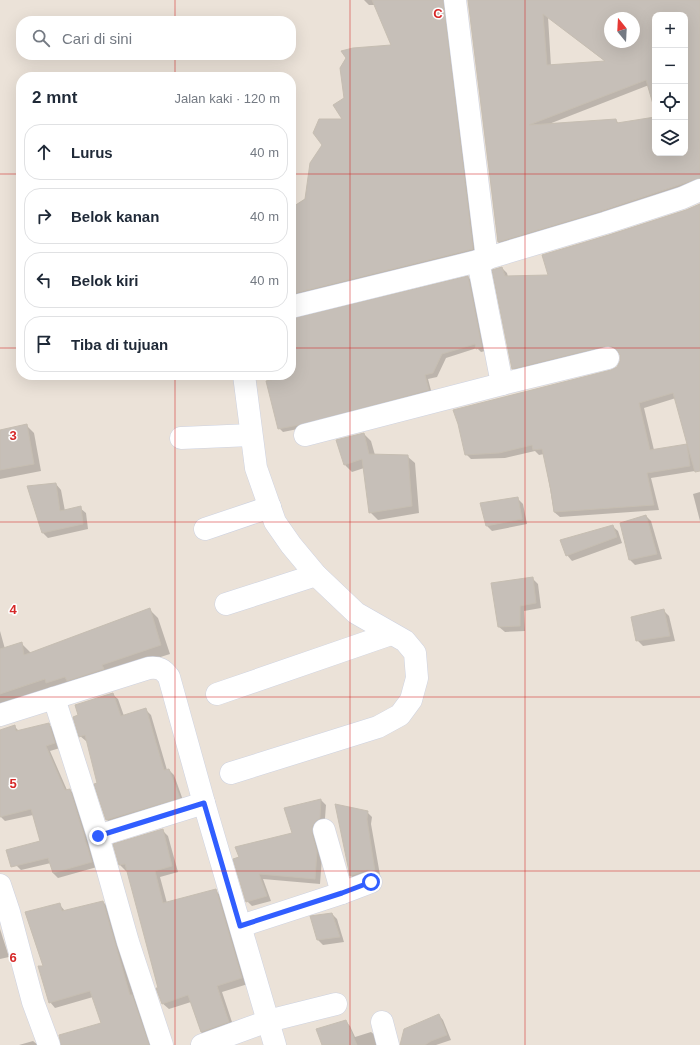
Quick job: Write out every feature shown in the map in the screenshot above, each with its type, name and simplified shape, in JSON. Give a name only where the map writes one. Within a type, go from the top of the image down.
[{"type":"street","points":[[455,0],[483,260],[502,384]]},
{"type":"street","points":[[296,306],[483,260],[605,223],[682,198],[700,190]]},
{"type":"street","points":[[305,435],[608,358]]},
{"type":"street","points":[[231,772],[378,727],[400,715],[411,700],[417,678],[415,653],[405,641],[390,634],[356,613],[316,575],[291,545],[275,522],[256,468],[245,380]]},
{"type":"street","points":[[181,438],[251,434]]},
{"type":"street","points":[[205,529],[270,508]]},
{"type":"street","points":[[226,604],[316,575]]},
{"type":"street","points":[[217,694],[390,634]]},
{"type":"street","points":[[0,715],[149,668],[158,668],[165,671],[169,677],[204,803],[275,1045]]},
{"type":"street","points":[[54,698],[98,836],[128,942],[162,1045]]},
{"type":"street","points":[[98,836],[204,803]]},
{"type":"street","points":[[324,830],[342,893]]},
{"type":"street","points":[[240,926],[371,882]]},
{"type":"street","points":[[0,886],[33,1002],[49,1045]]},
{"type":"street","points":[[202,1045],[268,1021],[336,1004]]},
{"type":"street","points":[[382,1022],[388,1045]]},
{"type":"building","points":[[372,0],[443,0],[473,249],[296,293],[296,205],[305,199],[310,163],[322,145],[313,133],[319,119],[342,119],[333,105],[344,98],[340,68],[346,58],[341,51],[353,48],[391,45]]},
{"type":"building","points":[[468,0],[700,0],[700,178],[601,211],[498,242]],"holes":[[[543,14],[605,61],[547,65]]]},
{"type":"building","points":[[700,204],[700,471],[695,472],[687,444],[690,466],[647,473],[654,505],[554,512],[542,449],[533,450],[532,445],[499,453],[465,455],[458,424],[453,410],[611,370],[617,367],[620,361],[620,355],[617,350],[612,346],[605,346],[512,369],[492,270],[502,267],[505,276],[548,275],[542,255],[686,210]],"holes":[[[673,393],[687,444],[650,450],[639,403]]]},
{"type":"building","points":[[468,276],[482,347],[476,349],[475,344],[442,354],[433,373],[425,375],[429,390],[299,425],[278,429],[266,381],[296,380],[296,318]]},
{"type":"building","points":[[27,424],[34,464],[0,470],[0,430]]},
{"type":"building","points":[[364,433],[369,454],[408,455],[412,506],[369,513],[362,459],[344,465],[336,440]]},
{"type":"building","points":[[56,483],[60,511],[81,506],[83,524],[42,533],[27,486]]},
{"type":"building","points":[[518,497],[522,519],[486,526],[480,503]]},
{"type":"building","points":[[646,515],[657,554],[629,560],[620,523]]},
{"type":"building","points":[[613,525],[617,537],[566,556],[560,540]]},
{"type":"building","points":[[533,577],[536,603],[520,606],[520,626],[498,627],[491,583]]},
{"type":"building","points":[[150,608],[161,645],[102,665],[104,669],[67,681],[65,677],[46,683],[45,679],[0,694],[0,649],[22,642],[24,655]]},
{"type":"building","points":[[664,609],[670,636],[636,641],[631,617]]},
{"type":"building","points":[[113,693],[121,716],[146,708],[164,770],[169,769],[180,798],[106,820],[94,784],[97,783],[85,735],[79,737],[73,717],[78,715],[75,705]]},
{"type":"building","points":[[49,723],[55,743],[46,746],[65,790],[70,789],[92,862],[53,873],[48,858],[11,867],[6,850],[40,841],[31,809],[0,817],[0,730],[15,725],[16,731]]},
{"type":"building","points":[[321,799],[320,818],[312,827],[317,852],[315,879],[259,874],[267,896],[246,902],[233,859],[239,857],[235,847],[292,833],[284,808]]},
{"type":"building","points":[[335,804],[368,811],[367,819],[375,871],[367,870],[350,876]]},
{"type":"building","points":[[163,829],[172,866],[155,871],[163,903],[216,889],[242,978],[217,986],[229,1022],[201,1032],[188,995],[162,1004],[156,988],[158,988],[125,864],[119,865],[113,844]]},
{"type":"building","points":[[103,901],[130,995],[132,995],[149,1045],[61,1045],[59,1035],[101,1023],[90,991],[49,1003],[38,966],[43,966],[25,912],[60,903],[62,911]]},
{"type":"building","points":[[332,913],[340,937],[317,940],[310,916]]},
{"type":"building","points":[[439,1014],[447,1035],[425,1045],[400,1045],[404,1029]]},
{"type":"building","points":[[346,1020],[357,1045],[322,1045],[316,1029]]},
{"type":"route","points":[[98,836],[204,803],[240,926],[371,882]]}]
